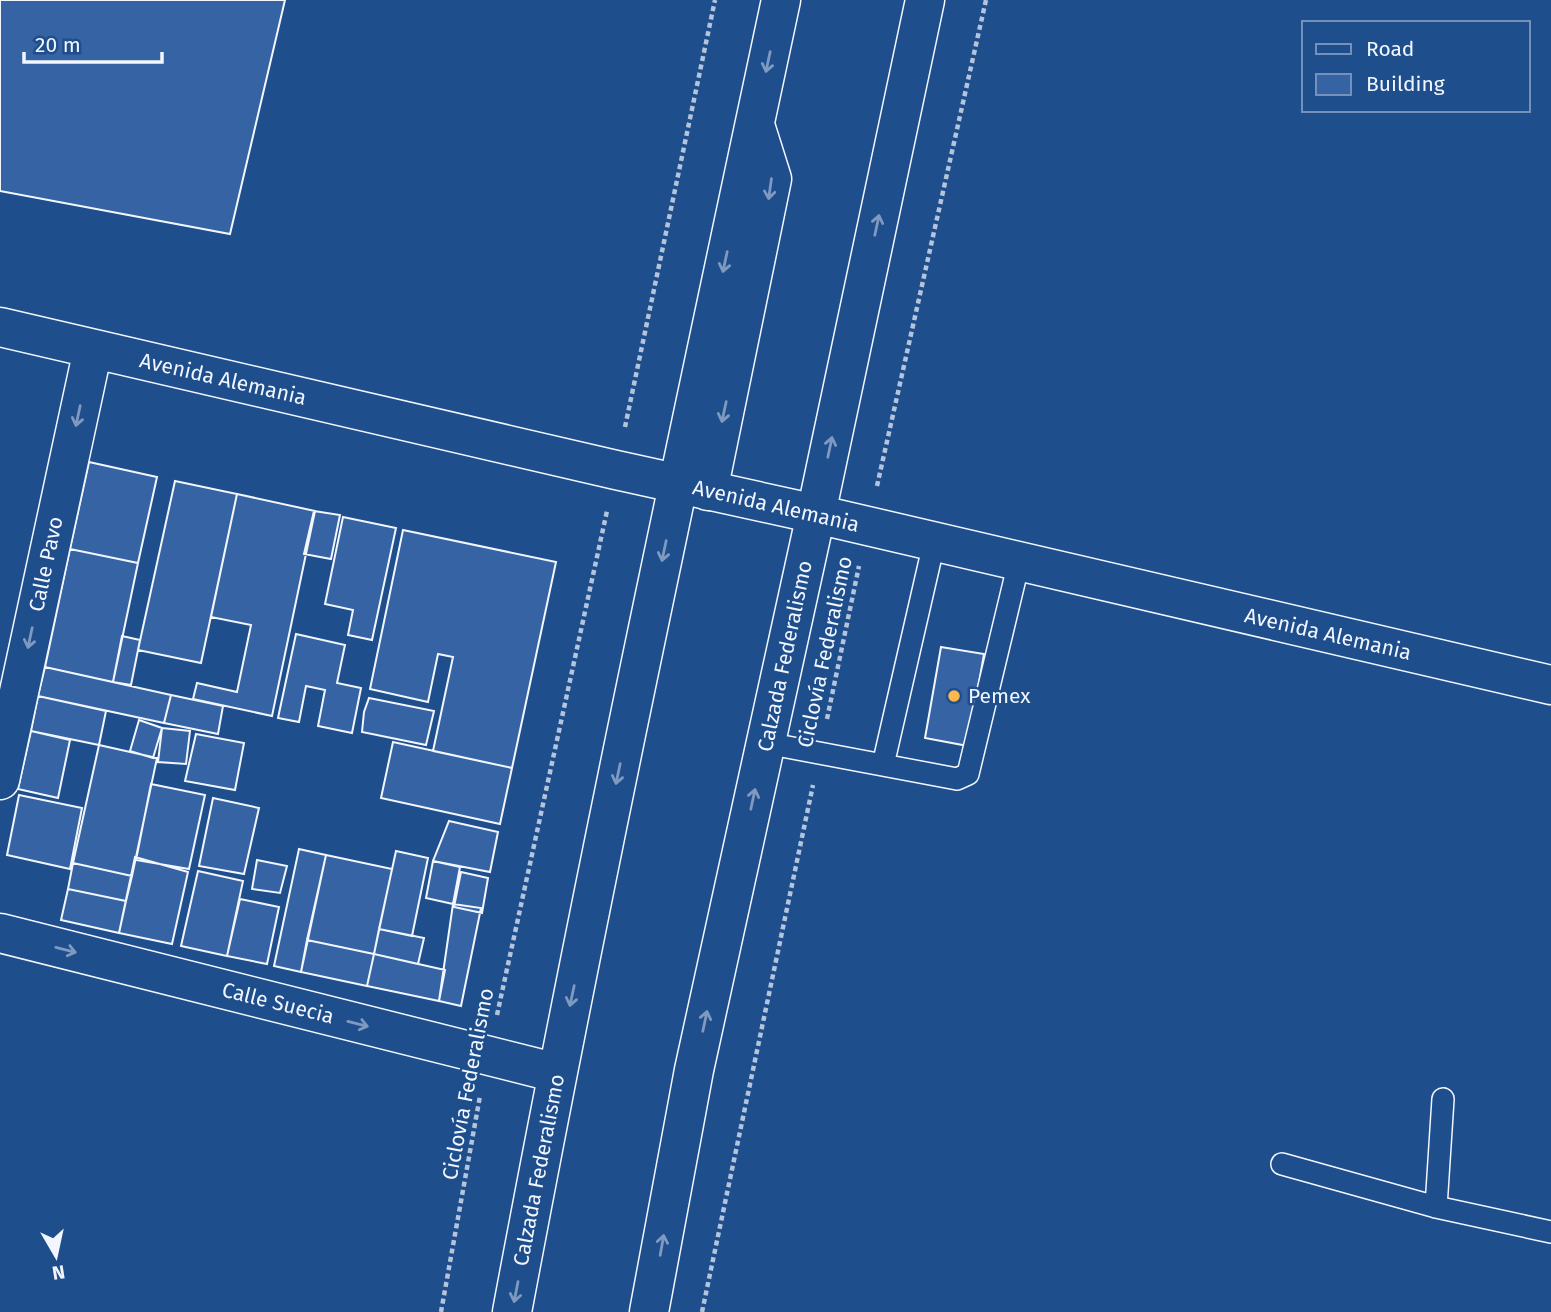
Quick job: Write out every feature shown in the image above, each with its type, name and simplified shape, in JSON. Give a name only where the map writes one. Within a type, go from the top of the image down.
[{"type":"main road","name":"Calzada Federalismo","points":[[512,1312],[556,1073],[693,488],[755,123],[781,0]]},
{"type":"main road","name":"Calzada Federalismo","points":[[649,1312],[694,1070],[925,0]]},
{"type":"main road","name":"Avenida Alemania","points":[[0,327],[1551,685]]},
{"type":"main road","name":"Calle Pavo","points":[[0,780],[93,349]]},
{"type":"main road","name":"Calle Suecia","points":[[0,933],[556,1073]]},
{"type":"lane","points":[[883,765],[934,543]]},
{"type":"lane","points":[[766,743],[957,779],[968,774],[1019,562]]},
{"type":"lane","points":[[1436,1207],[1443,1099]]},
{"type":"lane","points":[[1282,1164],[1436,1207],[1551,1233]]},
{"type":"path","name":"Ciclovía Federalismo","points":[[441,1312],[488,1056],[716,0]]},
{"type":"path","name":"Ciclovía Federalismo","points":[[702,1312],[867,527],[986,0]]},
{"type":"building","points":[[0,0],[285,0],[230,234],[0,191]]},
{"type":"building","points":[[89,462],[157,477],[138,563],[70,549]]},
{"type":"building","points":[[175,481],[237,494],[201,663],[138,650]]},
{"type":"building","points":[[237,494],[315,511],[272,716],[193,699],[197,683],[237,692],[251,625],[211,617]]},
{"type":"building","points":[[314,511],[340,515],[331,559],[304,554]]},
{"type":"building","points":[[343,517],[396,528],[372,640],[348,635],[353,610],[325,604]]},
{"type":"building","points":[[403,530],[556,562],[512,768],[433,751],[453,657],[438,654],[428,702],[370,689]]},
{"type":"building","points":[[70,549],[138,563],[113,682],[45,667]]},
{"type":"building","points":[[296,634],[345,645],[337,683],[361,688],[352,733],[318,726],[325,690],[306,686],[299,722],[278,718]]},
{"type":"building","points":[[122,636],[140,640],[131,685],[113,682]]},
{"type":"building","name":"Pemex","points":[[941,647],[984,654],[968,746],[925,738]]},
{"type":"building","points":[[45,667],[171,695],[164,723],[38,696]]},
{"type":"building","points":[[171,695],[223,706],[218,734],[164,723]]},
{"type":"building","points":[[38,696],[106,711],[99,745],[31,731]]},
{"type":"building","points":[[369,698],[434,711],[426,745],[362,732]]},
{"type":"building","points":[[139,720],[162,728],[153,758],[130,751]]},
{"type":"building","points":[[162,728],[190,731],[186,764],[158,762]]},
{"type":"building","points":[[31,731],[70,740],[58,798],[18,789]]},
{"type":"building","points":[[196,734],[244,743],[235,790],[185,781]]},
{"type":"building","points":[[393,742],[512,768],[500,824],[381,798]]},
{"type":"building","points":[[99,745],[157,758],[132,876],[73,863]]},
{"type":"building","points":[[151,784],[205,795],[189,869],[136,860]]},
{"type":"building","points":[[19,795],[82,808],[70,869],[7,855]]},
{"type":"building","points":[[213,798],[259,808],[244,874],[199,866]]},
{"type":"building","points":[[449,821],[498,832],[490,872],[433,861]]},
{"type":"building","points":[[299,849],[326,855],[301,972],[274,966]]},
{"type":"building","points":[[396,851],[428,858],[412,936],[379,929]]},
{"type":"building","points":[[326,855],[392,869],[374,954],[307,940]]},
{"type":"building","points":[[135,857],[188,872],[172,944],[119,933]]},
{"type":"building","points":[[257,860],[287,866],[280,893],[252,889]]},
{"type":"building","points":[[433,861],[460,867],[453,904],[426,898]]},
{"type":"building","points":[[73,863],[132,876],[126,901],[68,889]]},
{"type":"building","points":[[198,871],[243,881],[227,956],[181,946]]},
{"type":"building","points":[[461,872],[488,878],[482,913],[454,907]]},
{"type":"building","points":[[68,889],[126,901],[119,933],[61,920]]},
{"type":"building","points":[[240,899],[279,907],[267,964],[227,956]]},
{"type":"building","points":[[453,904],[481,908],[461,1006],[439,1001]]},
{"type":"building","points":[[379,929],[424,938],[418,964],[374,954]]},
{"type":"building","points":[[307,940],[374,954],[367,986],[301,972]]},
{"type":"building","points":[[374,954],[445,970],[439,1001],[367,986]]},
{"type":"place","name":"Pemex","points":[[954,696]]}]
